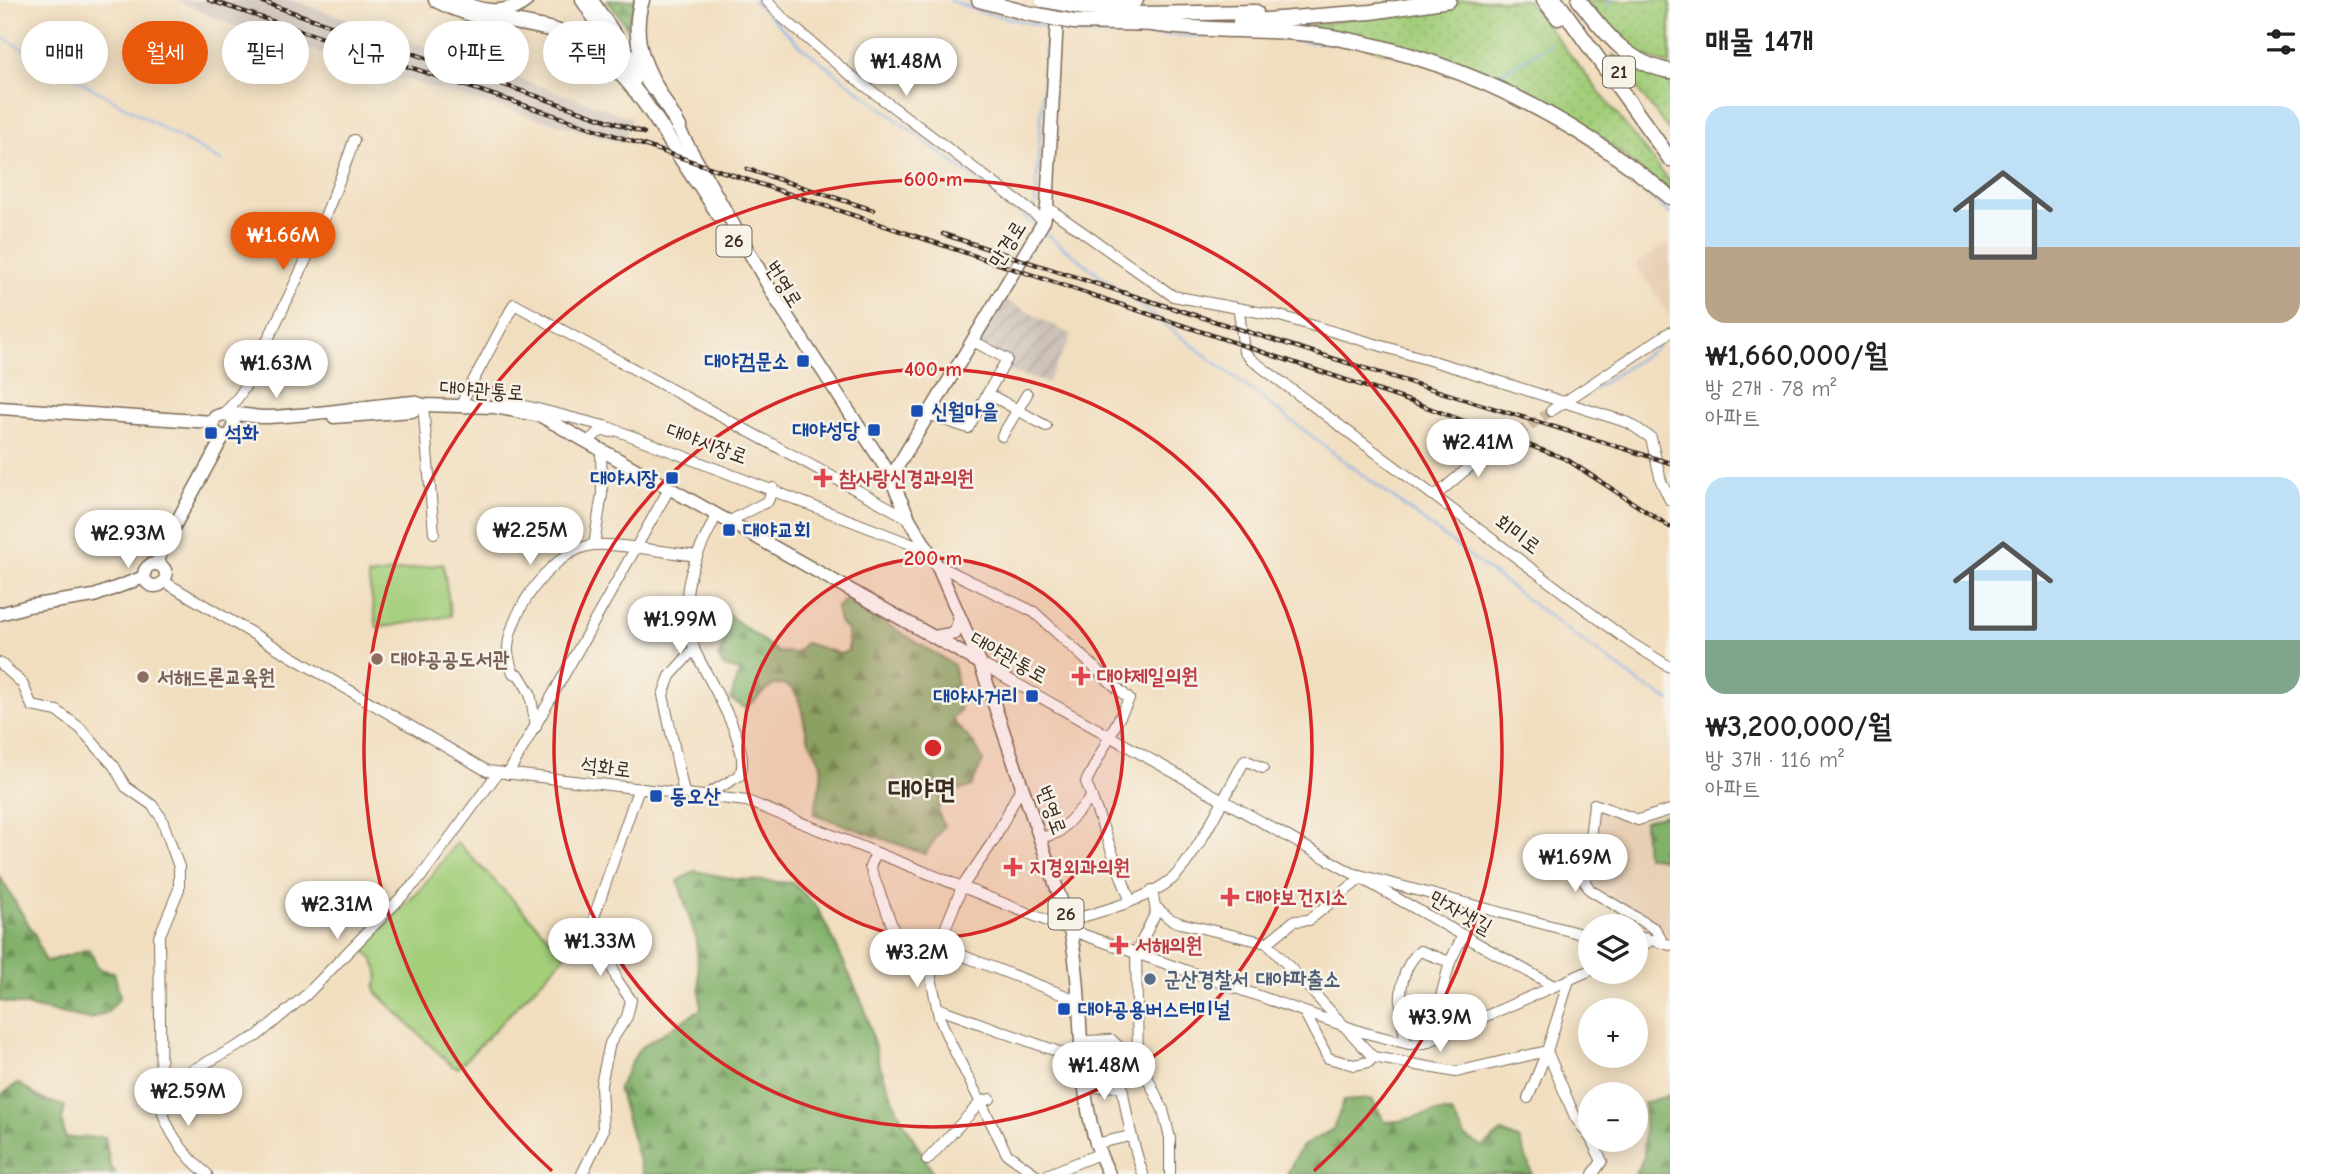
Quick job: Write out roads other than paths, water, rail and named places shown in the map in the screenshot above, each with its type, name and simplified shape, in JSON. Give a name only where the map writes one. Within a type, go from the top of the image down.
[{"type":"highway","points":[[436,0],[481,18],[553,30],[597,50],[623,77],[697,182]]},
{"type":"highway","points":[[458,0],[491,11],[513,9],[526,0]]},
{"type":"highway","points":[[642,0],[636,28],[637,47],[679,127]]},
{"type":"highway","points":[[979,0],[1027,13],[1082,10],[1141,14],[1250,13],[1412,0]]},
{"type":"highway","points":[[1043,0],[1190,30],[1331,37],[1444,67],[1509,94],[1576,128],[1670,197]]},
{"type":"highway","points":[[1082,10],[1113,1],[1136,0]]},
{"type":"highway","points":[[1152,24],[1324,16],[1415,7],[1449,0]]},
{"type":"highway","points":[[1544,0],[1651,134]]},
{"type":"highway","name":"21","points":[[1556,0],[1670,159]]},
{"type":"highway","name":"21","points":[[1567,0],[1670,145]]},
{"type":"highway","points":[[1579,0],[1627,53],[1653,68],[1670,71]]},
{"type":"main road","name":"번영로","points":[[582,0],[890,479]]},
{"type":"main road","name":"번영로","points":[[592,0],[679,127],[776,299],[885,467],[911,520],[930,551],[960,617],[980,663],[1069,926],[1086,1087],[1097,1149],[1109,1174]]},
{"type":"main road","name":"만경로","points":[[890,479],[1034,236],[1038,217],[1047,206],[1058,0]]},
{"type":"main road","name":"대야관통로","points":[[0,408],[227,419],[414,402],[423,405],[523,410],[541,416],[589,442],[980,663]]},
{"type":"main road","points":[[157,564],[163,547],[223,437],[215,432],[227,419]]},
{"type":"main road","points":[[144,577],[146,568],[157,564]]},
{"type":"main road","points":[[144,577],[153,585],[163,581],[164,569],[157,564]]},
{"type":"main road","points":[[0,614],[27,606],[94,596],[144,577]]},
{"type":"main road","points":[[934,637],[955,632],[960,617]]},
{"type":"street","points":[[766,0],[844,70],[1038,217]]},
{"type":"street","points":[[227,419],[326,226],[355,140]]},
{"type":"street","points":[[1047,206],[1173,296],[1240,311],[1280,316],[1565,402],[1643,431],[1651,438],[1657,452],[1661,481],[1670,500]]},
{"type":"street","points":[[463,405],[514,304],[911,520]]},
{"type":"street","name":"회미로","points":[[1240,311],[1244,352],[1252,360],[1635,646],[1670,667]]},
{"type":"street","points":[[1551,411],[1670,332]]},
{"type":"street","points":[[928,414],[968,428],[989,394],[1007,359],[973,341]]},
{"type":"street","points":[[989,394],[1046,426]]},
{"type":"street","points":[[1002,436],[1027,394]]},
{"type":"street","name":"대야시장로","points":[[463,405],[487,401],[530,407],[608,427],[773,488],[930,551]]},
{"type":"street","name":"대야관통로","points":[[423,405],[434,533]]},
{"type":"street","points":[[589,442],[603,430],[640,439]]},
{"type":"street","points":[[1435,496],[1475,462],[1505,443]]},
{"type":"street","points":[[594,545],[602,494],[601,449]]},
{"type":"street","points":[[728,522],[768,501],[773,488]]},
{"type":"street","points":[[160,1087],[257,1036],[283,1016],[420,877],[536,727],[669,489]]},
{"type":"street","points":[[704,795],[739,776],[743,765],[726,708],[694,649],[687,598],[696,556],[716,516]]},
{"type":"street","points":[[536,727],[530,693],[519,675],[513,673],[508,647],[515,625],[539,580],[576,550],[594,545],[696,556]]},
{"type":"street","points":[[937,565],[1034,612],[1126,693],[1128,705],[1086,782],[1130,900]]},
{"type":"street","name":"석화로","points":[[163,581],[477,766],[502,774],[747,802],[1136,953],[1305,1013],[1406,1043],[1429,1042]]},
{"type":"street","points":[[684,793],[663,695],[670,676],[694,649]]},
{"type":"street","points":[[0,663],[22,683],[32,706],[57,711],[80,728],[114,766],[126,787],[152,805],[161,817],[180,878],[173,905],[159,937],[160,1087],[166,1122],[189,1157],[207,1174]]},
{"type":"street","name":"대야관통로","points":[[980,663],[1356,876],[1578,933]]},
{"type":"street","points":[[1069,926],[1171,880],[1187,862],[1245,761],[1263,768]]},
{"type":"street","points":[[1022,785],[994,840],[962,887],[938,946],[927,957],[937,1008],[986,1101],[1007,1154],[1035,1174]]},
{"type":"street","points":[[582,1174],[605,1124],[601,1084],[610,1043],[627,1017],[631,1000],[617,979],[594,917],[604,881],[638,790]]},
{"type":"street","points":[[1041,838],[1059,832],[1091,797]]},
{"type":"street","points":[[1661,942],[1655,929],[1590,890],[1585,882],[1594,804],[1638,820],[1670,810]]},
{"type":"street","points":[[876,853],[870,867],[893,928],[880,950]]},
{"type":"street","points":[[1266,943],[1294,921],[1308,920],[1356,876]]},
{"type":"street","name":"만자샛길","points":[[1356,876],[1552,985]]},
{"type":"street","points":[[1152,890],[1157,908],[1170,919],[1266,943],[1373,1057],[1456,1072],[1548,1051]]},
{"type":"street","points":[[1157,908],[1136,953],[1138,1058],[1163,1110],[1170,1138],[1170,1174]]},
{"type":"street","points":[[1429,1042],[1450,962],[1463,935]]},
{"type":"street","points":[[938,946],[1079,1001]]},
{"type":"street","points":[[1406,1043],[1400,998],[1414,956],[1420,951],[1450,962]]},
{"type":"street","points":[[1429,1042],[1552,985],[1578,976]]},
{"type":"street","points":[[1528,1098],[1548,1051],[1569,980]]},
{"type":"street","points":[[937,1008],[1084,1061]]},
{"type":"street","points":[[1305,1013],[1328,1058],[1354,1065],[1369,1062],[1373,1057]]},
{"type":"street","points":[[1082,1041],[1112,1040],[1118,1045],[1121,1086],[1130,1136],[1143,1174]]},
{"type":"street","points":[[1548,1051],[1578,1120]]},
{"type":"street","points":[[1086,1087],[1121,1086]]},
{"type":"street","points":[[927,1160],[986,1101]]},
{"type":"street","points":[[1049,1174],[1097,1149],[1130,1136]]},
{"type":"street","points":[[1593,1174],[1602,1161],[1598,1152]]},
{"type":"waterway","points":[[753,0],[803,48],[1036,226]]},
{"type":"waterway","points":[[950,0],[981,12],[1052,28]]},
{"type":"waterway","points":[[1605,6],[1613,0]]},
{"type":"waterway","points":[[1035,207],[1047,28]]},
{"type":"waterway","points":[[1061,30],[1080,34],[1209,36]]},
{"type":"waterway","points":[[0,36],[223,162]]},
{"type":"waterway","points":[[1281,39],[1320,43]]},
{"type":"waterway","points":[[1495,77],[1551,43]]},
{"type":"waterway","points":[[1608,159],[1670,214]]},
{"type":"waterway","points":[[1043,232],[1558,623],[1641,684],[1670,701]]},
{"type":"waterway","points":[[1593,390],[1659,346]]},
{"type":"waterway","points":[[1467,475],[1503,450]]},
{"type":"tunnel","points":[[1505,443],[1551,411]]},
{"type":"railway","points":[[209,0],[1421,405],[1566,459],[1670,527]]},
{"type":"railway","points":[[257,0],[644,133]]},
{"type":"railway","points":[[747,169],[873,210]]},
{"type":"railway","points":[[943,234],[1215,322],[1670,463]]},
{"type":"place","name":"대야검문소","points":[[803,361]]},
{"type":"place","name":"신월마을","points":[[917,411]]},
{"type":"place","name":"대야성당","points":[[874,430]]},
{"type":"place","name":"석화","points":[[211,433]]},
{"type":"place","name":"대야시장","points":[[672,478]]},
{"type":"place","name":"참사랑신경과의원","points":[[823,478]]},
{"type":"place","name":"대야교회","points":[[729,530]]},
{"type":"place","name":"대야공공도서관","points":[[377,659]]},
{"type":"place","name":"대야제일의원","points":[[1081,676]]},
{"type":"place","name":"서해드론교육원","points":[[143,677]]},
{"type":"place","name":"대야사거리","points":[[1032,696]]},
{"type":"place","name":"동오산","points":[[656,796]]},
{"type":"place","name":"지경외과의원","points":[[1013,867]]},
{"type":"place","name":"대야보건지소","points":[[1230,897]]},
{"type":"place","name":"서해의원","points":[[1119,945]]},
{"type":"place","name":"군산경찰서 대야파출소","points":[[1150,979]]},
{"type":"place","name":"대야공용버스터미널","points":[[1064,1009]]},
{"type":"district","name":"대야면","points":[[922,789]]}]
